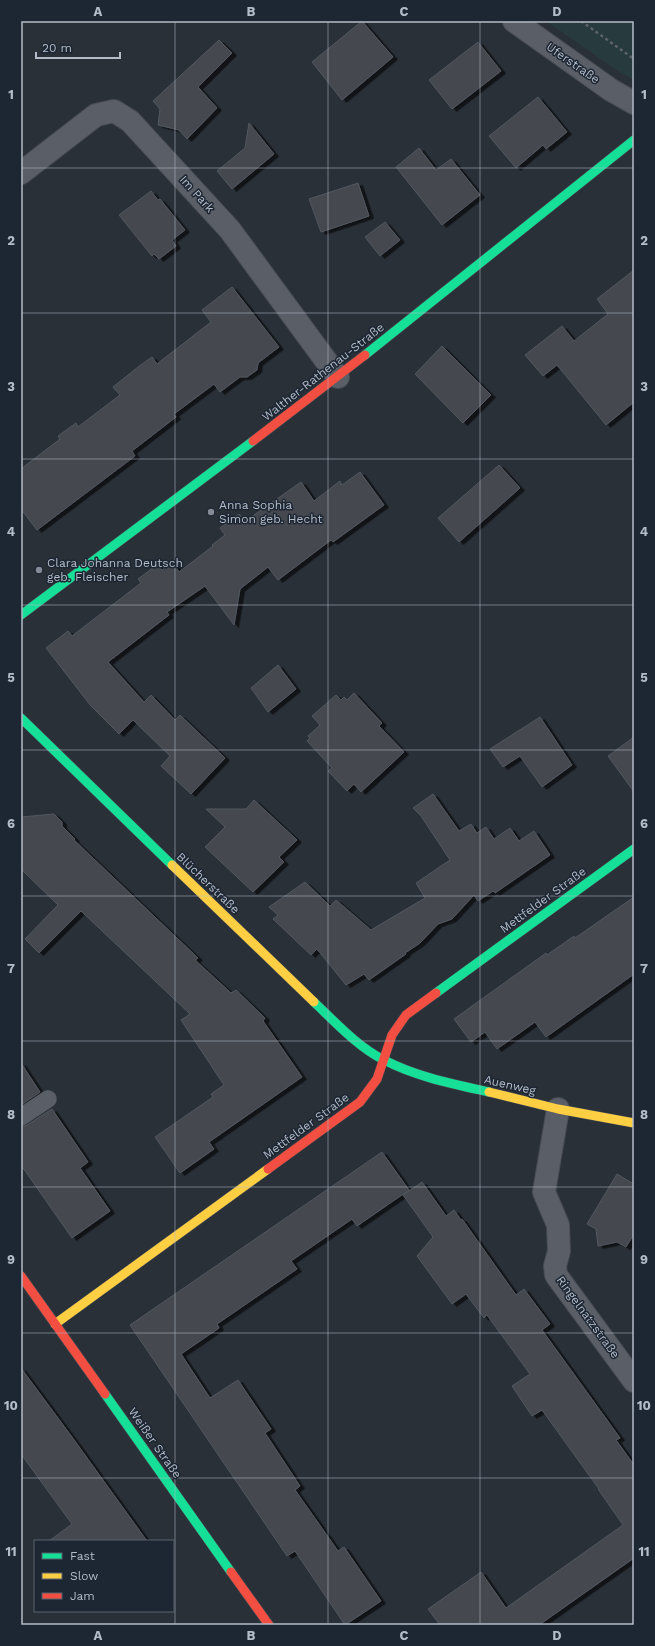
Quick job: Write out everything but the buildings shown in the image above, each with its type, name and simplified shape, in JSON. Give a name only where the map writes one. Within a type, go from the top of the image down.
[{"type":"street","name":"Uferstraße","points":[[514,21],[612,90],[634,103]]},
{"type":"street","name":"Im Park","points":[[21,173],[96,115],[114,111],[130,121],[230,230],[338,377]]},
{"type":"street","name":"Walther-Rathenau-Straße","points":[[21,616],[338,377],[634,140]]},
{"type":"street","name":"Blücherstraße","points":[[21,718],[350,1037],[383,1060]]},
{"type":"street","name":"Mettfelder Straße","points":[[55,1324],[360,1102],[377,1079],[392,1035],[406,1015],[634,849]]},
{"type":"street","name":"Auenweg","points":[[383,1060],[425,1077],[558,1109],[634,1123]]},
{"type":"street","name":"Ringelnatzstraße","points":[[558,1109],[544,1192],[558,1225],[559,1252],[555,1266],[556,1275],[634,1381]]},
{"type":"street","name":"Weißer Straße","points":[[21,1276],[269,1625]]},
{"type":"lane","points":[[21,1117],[48,1100]]},
{"type":"path","points":[[581,21],[634,59]]},
{"type":"green space","points":[[546,21],[634,21],[634,80],[618,71]]},
{"type":"traffic: fast","points":[[365,355],[634,140]]},
{"type":"traffic: fast","points":[[21,615],[253,441]]},
{"type":"traffic: fast","points":[[21,718],[172,865]]},
{"type":"traffic: fast","points":[[436,993],[634,849]]},
{"type":"traffic: fast","points":[[314,1002],[339,1026],[374,1055],[409,1071],[449,1083],[489,1092]]},
{"type":"traffic: fast","points":[[105,1394],[231,1572]]},
{"type":"traffic: slow","points":[[172,865],[314,1002]]},
{"type":"traffic: slow","points":[[489,1092],[558,1109],[634,1123]]},
{"type":"traffic: slow","points":[[55,1324],[268,1169]]},
{"type":"traffic: jam","points":[[253,441],[365,355]]},
{"type":"traffic: jam","points":[[268,1169],[360,1102],[377,1079],[392,1035],[406,1015],[436,993]]},
{"type":"traffic: jam","points":[[21,1276],[105,1394]]},
{"type":"traffic: jam","points":[[231,1572],[269,1625]]},
{"type":"place","name":"Anna Sophia Simon geb. Hecht","points":[[211,512]]},
{"type":"place","name":"Clara Johanna Deutsch geb. Fleischer","points":[[39,570]]}]
